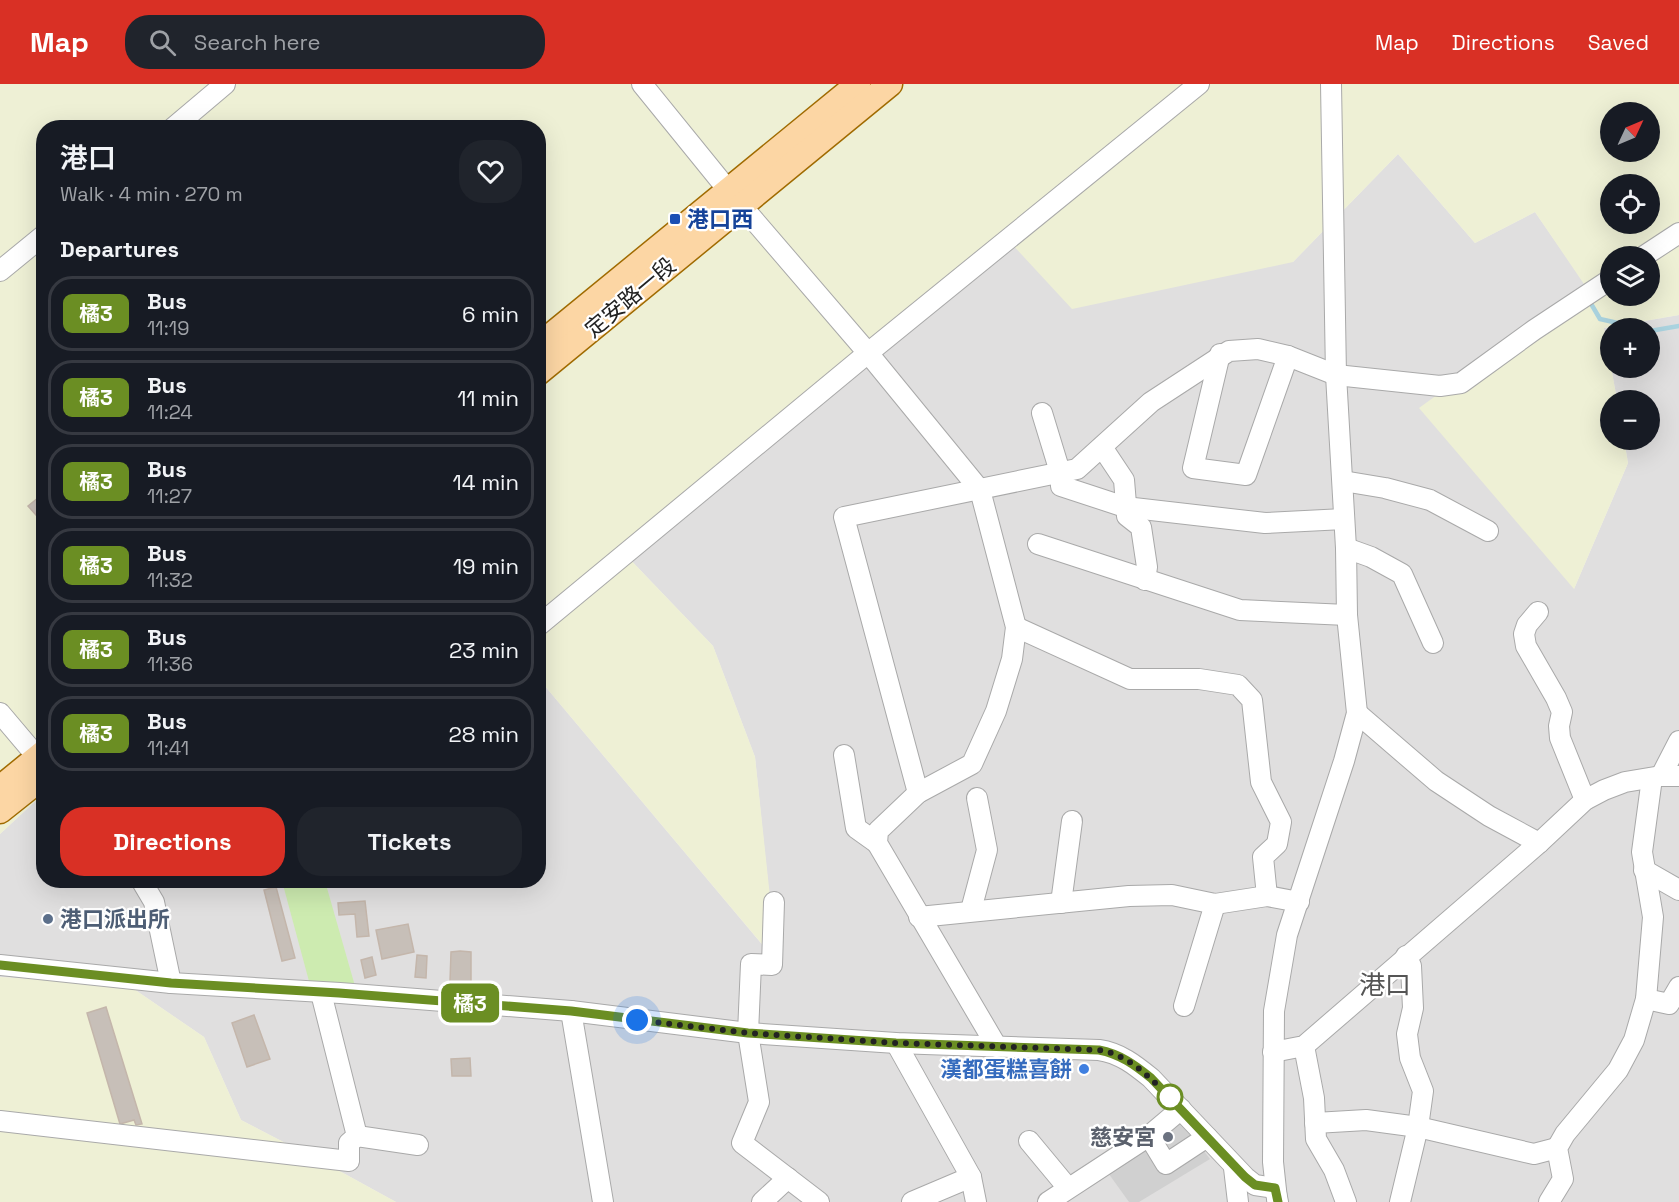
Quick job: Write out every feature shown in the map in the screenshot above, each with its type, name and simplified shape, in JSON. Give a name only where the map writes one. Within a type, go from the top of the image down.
[{"type":"main road","name":"定安路一段","points":[[546,366],[858,84]]},
{"type":"main road","name":"定安路一段","points":[[546,340],[890,84]]},
{"type":"main road","points":[[0,789],[36,767]]},
{"type":"main road","points":[[0,811],[36,770]]},
{"type":"street","points":[[182,120],[225,84]]},
{"type":"street","points":[[642,84],[734,198],[868,353],[980,490],[1016,627],[1012,659],[996,711],[972,764],[918,794],[878,831],[877,843]]},
{"type":"street","points":[[546,619],[868,353],[1199,84]]},
{"type":"street","points":[[0,965],[171,983],[571,1011],[748,1033],[896,1043],[1112,1052],[1151,1078],[1234,1168],[1255,1185],[1276,1195],[1274,1011],[1287,935],[1344,761],[1357,713],[1347,615],[1343,482],[1336,375],[1331,84]]},
{"type":"street","points":[[1660,248],[1677,239]]},
{"type":"street","points":[[0,271],[36,242]]},
{"type":"street","points":[[918,794],[844,517],[1077,469],[1151,402],[1221,354],[1229,351],[1258,349],[1288,356],[1336,375],[1440,386],[1461,383],[1534,330],[1600,286]]},
{"type":"street","points":[[1221,354],[1193,468],[1246,476],[1288,356]]},
{"type":"street","points":[[1042,413],[1061,486],[1125,507],[1265,523],[1344,519]]},
{"type":"street","points":[[1102,447],[1124,480],[1127,516],[1141,527],[1147,567],[1145,580]]},
{"type":"street","points":[[1343,482],[1385,488],[1430,500],[1488,531]]},
{"type":"street","points":[[1038,544],[1240,610],[1347,615]]},
{"type":"street","points":[[1346,548],[1371,557],[1402,573],[1433,643]]},
{"type":"street","points":[[1538,612],[1524,634],[1526,646],[1562,712],[1559,726],[1560,738],[1585,800]]},
{"type":"street","points":[[1016,627],[1130,679],[1199,679],[1238,685],[1251,700],[1261,782],[1281,822],[1277,844],[1263,857],[1267,896]]},
{"type":"street","points":[[0,713],[36,756]]},
{"type":"street","points":[[1357,713],[1436,781],[1489,816],[1539,843]]},
{"type":"street","points":[[1549,1202],[1563,1179],[1557,1148],[1565,1134],[1618,1070],[1634,1040],[1646,999],[1653,917],[1642,852],[1664,777],[1679,741]]},
{"type":"street","points":[[844,755],[856,828],[877,843],[997,1047]]},
{"type":"street","points":[[1274,1052],[1304,1046],[1539,843],[1585,800],[1625,782],[1664,777]]},
{"type":"street","points":[[971,910],[987,850],[977,798]]},
{"type":"street","points":[[1061,903],[1072,821]]},
{"type":"street","points":[[1644,870],[1679,890]]},
{"type":"street","points":[[146,888],[154,902],[171,983]]},
{"type":"street","points":[[919,916],[1129,896],[1172,895],[1215,904],[1267,896],[1299,902]]},
{"type":"street","points":[[774,902],[772,965],[751,964],[748,1033],[759,1102],[742,1143],[819,1202]]},
{"type":"street","points":[[1184,1006],[1215,904]]},
{"type":"street","points":[[1400,1202],[1418,1128],[1423,1091],[1410,1058],[1407,1034],[1413,1008],[1412,977],[1411,966],[1406,956]]},
{"type":"street","points":[[1646,999],[1669,1004],[1679,987]]},
{"type":"street","points":[[321,993],[357,1136]]},
{"type":"street","points":[[571,1011],[603,1202]]},
{"type":"street","points":[[896,1043],[971,1177],[976,1202]]},
{"type":"street","points":[[1304,1046],[1314,1098],[1316,1139],[1334,1170],[1346,1202]]},
{"type":"street","points":[[1048,1202],[1149,1136],[1181,1108]]},
{"type":"street","points":[[1315,1124],[1366,1120],[1418,1128],[1534,1154],[1557,1148]]},
{"type":"street","points":[[0,1121],[349,1161],[349,1143],[357,1136],[418,1145]]},
{"type":"street","points":[[1149,1136],[1166,1164],[1206,1137]]},
{"type":"street","points":[[1029,1141],[1068,1188]]},
{"type":"street","points":[[1234,1168],[1238,1202]]},
{"type":"street","points":[[912,1202],[971,1177]]},
{"type":"street","points":[[762,1202],[788,1178]]},
{"type":"shaded area","points":[[1398,154],[1475,243],[1535,212],[1587,287],[1574,589],[1628,463],[1626,450],[1660,450],[1660,390],[1615,390],[1613,378],[1660,378],[1660,318],[1679,315],[1679,1202],[396,1202],[241,1120],[204,1037],[128,985],[0,977],[0,834],[36,801],[36,888],[546,888],[546,687],[776,961],[755,757],[713,646],[622,551],[1010,242],[1293,262]]},
{"type":"shaded area","name":"慈安宮","points":[[1176,1114],[1210,1159],[1139,1202],[1129,1202],[1101,1163]]},
{"type":"green space","points":[[0,84],[1679,84],[1679,315],[1660,318],[1600,318],[1600,378],[1613,378],[1615,390],[1600,390],[1600,450],[1626,450],[1628,463],[1574,589],[1419,408],[1586,287],[1535,212],[1475,243],[1398,154],[1293,262],[1072,309],[1010,242],[622,551],[713,646],[755,757],[777,962],[546,687],[546,120],[36,120],[36,801],[0,834]]},
{"type":"green space","points":[[284,888],[327,888],[355,986],[310,985]]},
{"type":"green space","points":[[0,977],[128,985],[204,1037],[241,1120],[396,1202],[0,1202]]},
{"type":"building","points":[[36,500],[36,515],[28,506]]},
{"type":"building","points":[[276,888],[295,958],[282,961],[264,890]]},
{"type":"building","points":[[365,901],[369,936],[357,937],[355,914],[339,915],[338,903]]},
{"type":"building","points":[[408,924],[414,952],[382,959],[376,930]]},
{"type":"building","points":[[451,952],[471,952],[471,983],[450,982]]},
{"type":"building","points":[[417,955],[427,956],[426,978],[415,977]]},
{"type":"building","points":[[372,957],[376,975],[365,978],[361,960]]},
{"type":"building","points":[[106,1007],[142,1124],[136,1125],[134,1120],[120,1124],[87,1013]]},
{"type":"building","points":[[254,1015],[270,1059],[247,1067],[232,1023]]},
{"type":"building","points":[[470,1058],[471,1076],[452,1076],[451,1059]]},
{"type":"waterway","points":[[1590,302],[1600,319]]},
{"type":"waterway","points":[[1660,329],[1679,326]]},
{"type":"bus line","name":"橘3","points":[[0,965],[171,983],[571,1011],[748,1033],[896,1043],[1112,1052],[1151,1078],[1234,1168],[1255,1185],[1275,1188],[1278,1202]]},
{"type":"place","name":"港口西","points":[[675,219]]},
{"type":"place","name":"港口派出所","points":[[48,919]]},
{"type":"place","name":"漢都蛋糕喜餅","points":[[1084,1069]]},
{"type":"place","name":"慈安宮","points":[[1168,1137]]},
{"type":"district","name":"港口","points":[[1385,985]]},
{"type":"route","points":[[637,1020],[748,1033],[896,1043],[1099,1050],[1112,1052],[1125,1059],[1151,1078],[1170,1097]]}]
